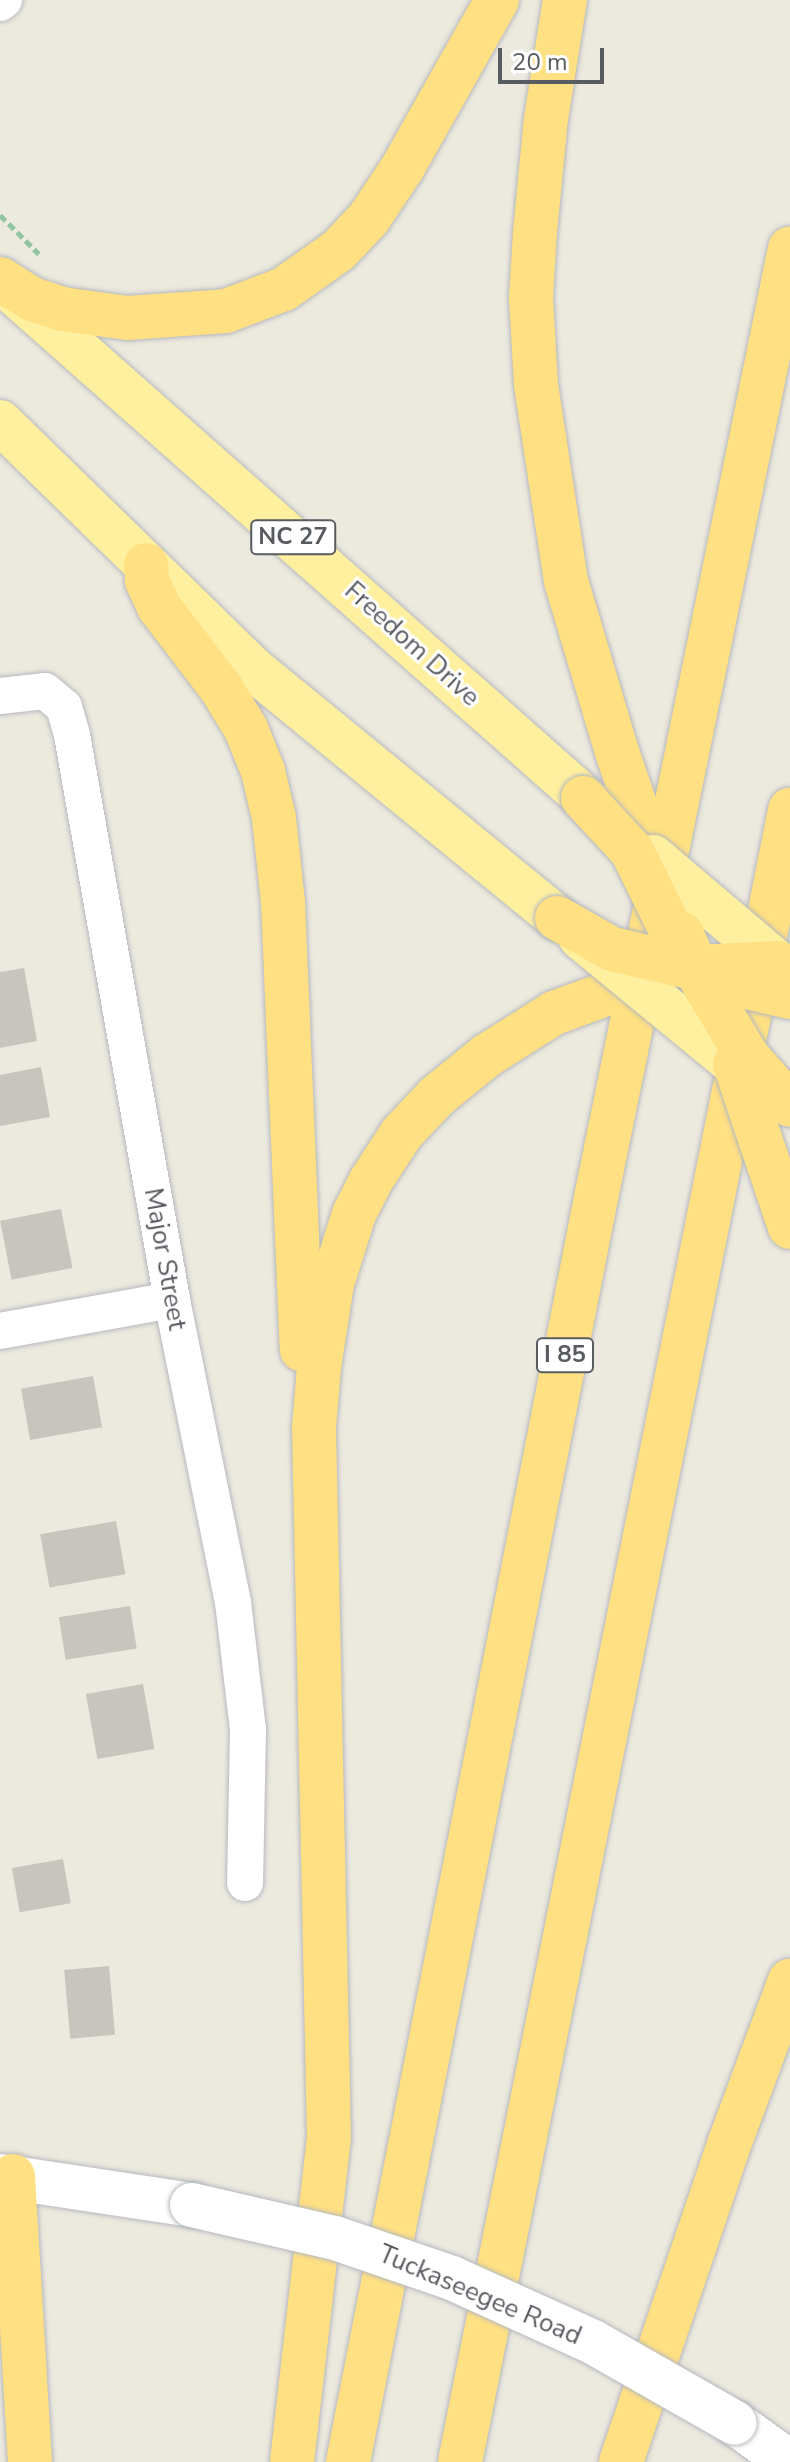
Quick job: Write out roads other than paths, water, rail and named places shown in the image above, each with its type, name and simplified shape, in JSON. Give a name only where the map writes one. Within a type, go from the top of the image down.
[{"type":"highway","points":[[0,280],[32,299],[62,309],[127,318],[226,311],[284,289],[339,250],[369,218],[403,167],[497,0]]},
{"type":"highway","points":[[565,0],[546,118],[531,298],[536,385],[566,581],[601,701],[695,973],[747,1056],[790,1108]]},
{"type":"highway","name":"I 85","points":[[348,2462],[588,1239],[790,249]]},
{"type":"highway","points":[[146,565],[147,581],[159,607],[221,688],[246,729],[263,771],[274,818],[284,917],[304,1384],[314,1428]]},
{"type":"highway","points":[[583,798],[632,851],[695,973],[735,1064],[790,1227]]},
{"type":"highway","points":[[460,2462],[790,810]]},
{"type":"highway","points":[[557,918],[612,949],[695,973],[756,987],[787,973]]},
{"type":"highway","points":[[292,2462],[329,2138],[314,1428],[319,1367],[332,1284],[349,1226],[370,1182],[402,1133],[437,1096],[486,1056],[536,1023],[590,997],[636,983],[695,973]]},
{"type":"highway","points":[[621,2462],[730,2142],[790,1981]]},
{"type":"highway","points":[[6,2176],[30,2462]]},
{"type":"main road","name":"Freedom Drive","points":[[0,280],[583,798],[787,973]]},
{"type":"main road","points":[[0,422],[252,668],[790,1108]]},
{"type":"street","name":"Major Street","points":[[0,696],[45,691],[64,707],[172,1300],[233,1602],[248,1729],[245,1883]]},
{"type":"street","points":[[0,1331],[172,1300]]},
{"type":"street","name":"Tuckaseegee Road","points":[[6,2176],[192,2205],[335,2238],[452,2278],[593,2342],[735,2423],[789,2462]]}]
